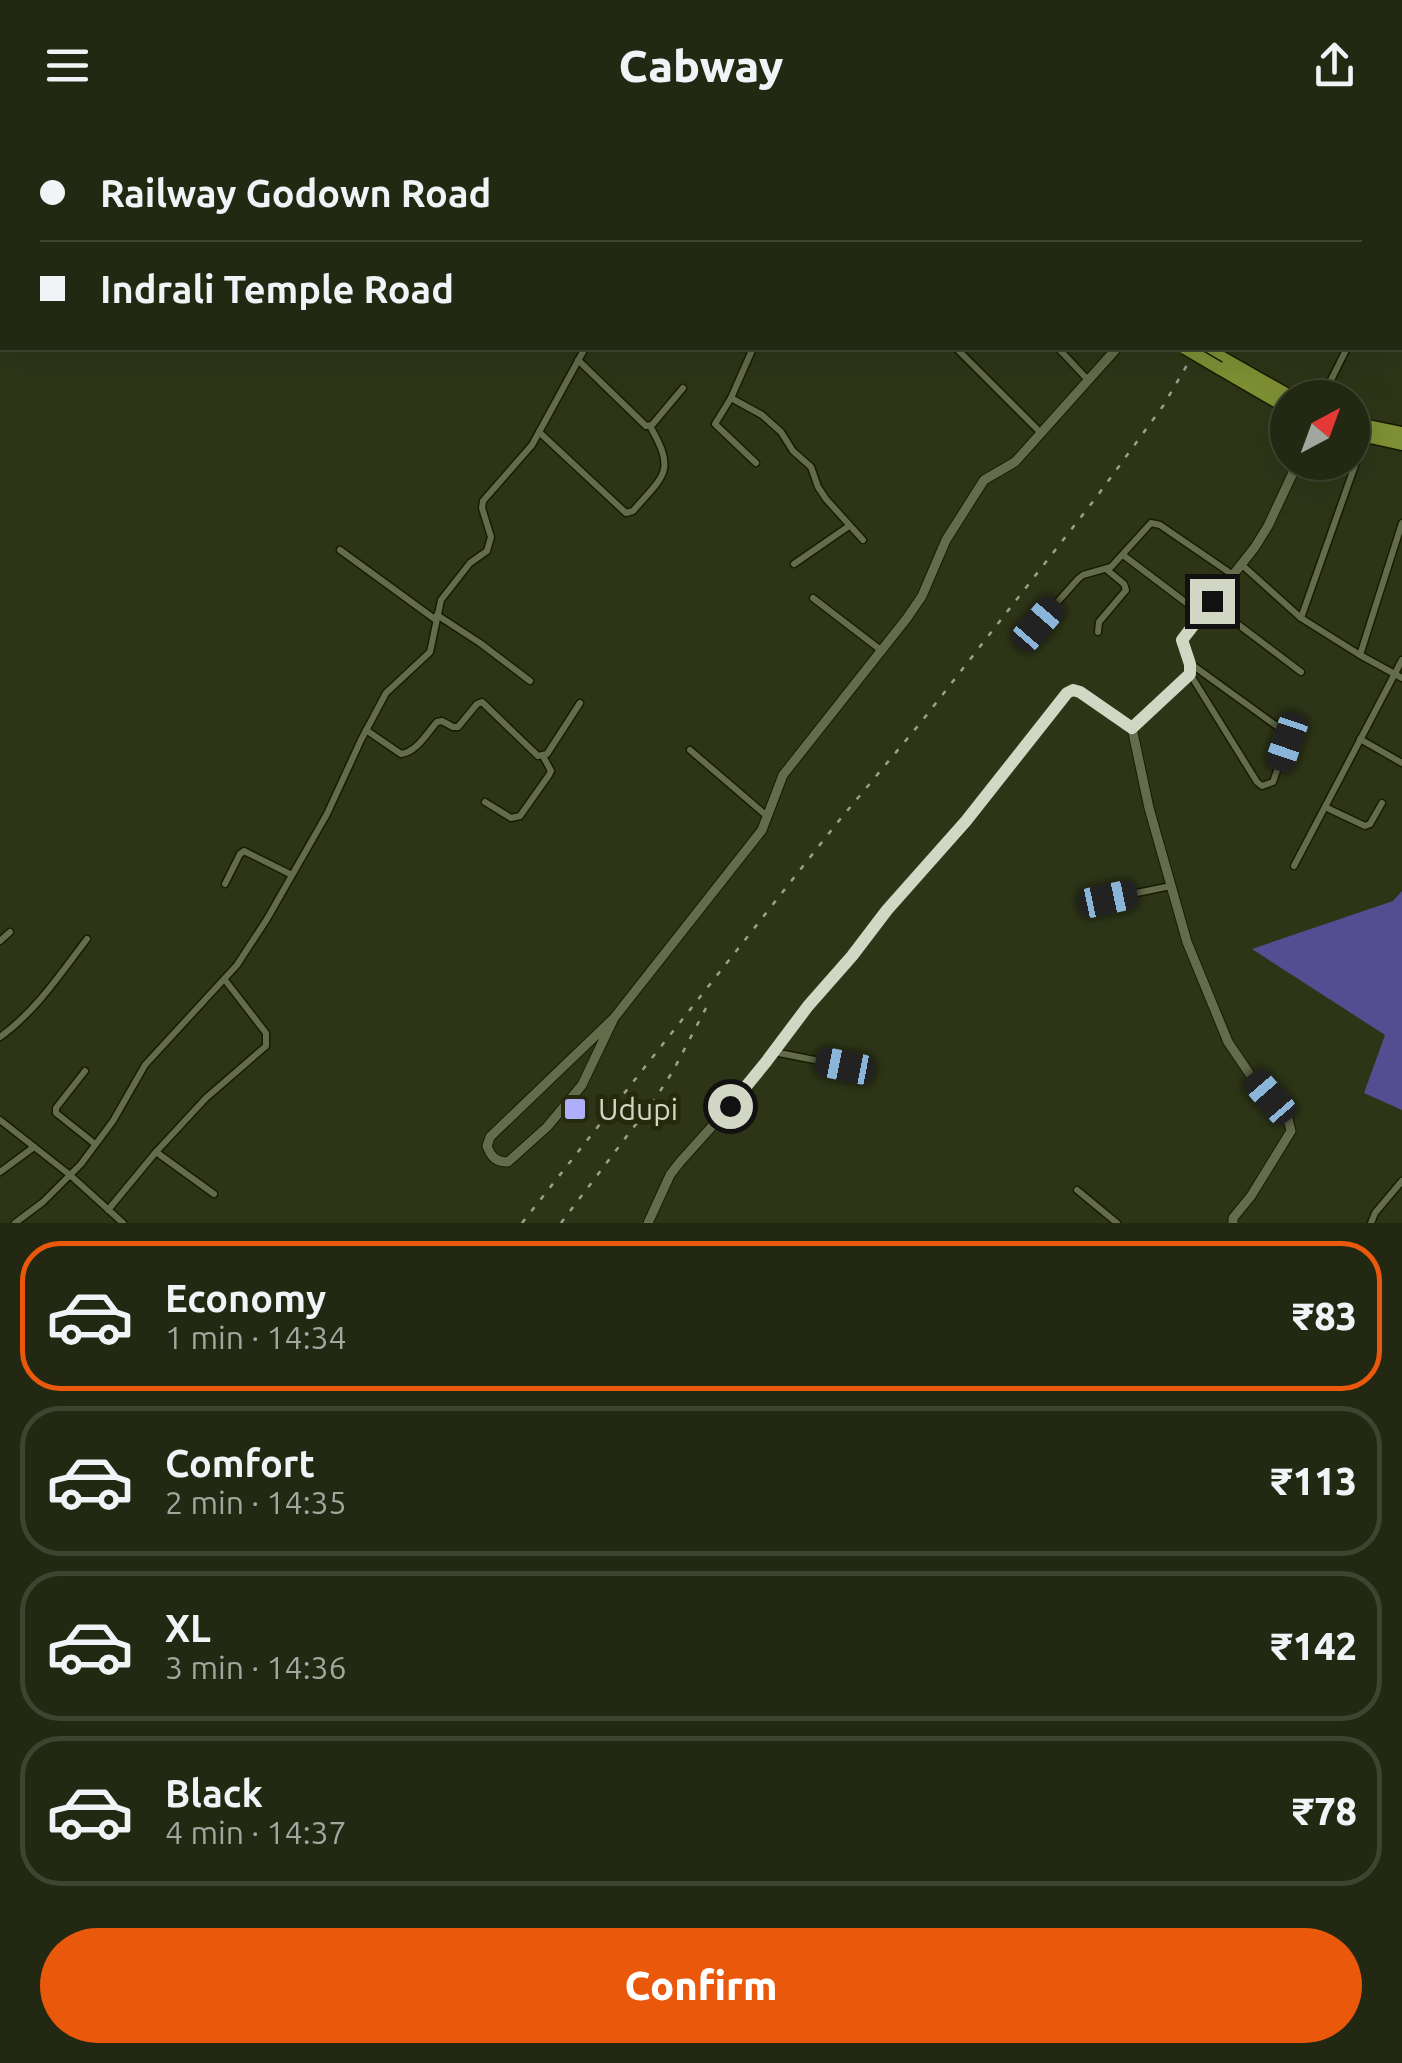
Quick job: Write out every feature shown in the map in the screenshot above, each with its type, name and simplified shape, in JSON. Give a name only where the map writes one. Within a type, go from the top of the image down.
[{"type":"highway","points":[[1193,350],[1224,358],[1270,385]]},
{"type":"highway","points":[[1224,358],[1270,394]]},
{"type":"highway","points":[[1370,428],[1399,438]]},
{"type":"highway","points":[[1370,436],[1399,438]]},
{"type":"street","points":[[14,1223],[70,1175],[113,1121],[145,1065],[237,965],[267,919],[327,814],[386,693],[430,652],[440,600],[470,563],[487,551],[491,537],[483,501],[532,445],[583,350]]},
{"type":"street","points":[[752,350],[715,424],[756,463]]},
{"type":"street","points":[[958,350],[1041,433]]},
{"type":"street","points":[[1060,350],[1088,380]]},
{"type":"street","points":[[614,1018],[587,1078],[547,1127],[508,1162],[498,1162],[486,1146],[490,1136],[614,1018],[762,830],[784,774],[922,596],[946,540],[984,480],[1014,462],[1116,350]]},
{"type":"street","points":[[1331,380],[1346,350]]},
{"type":"street","points":[[578,360],[644,425],[650,426]]},
{"type":"street","points":[[650,426],[682,388]]},
{"type":"street","points":[[731,398],[781,432],[793,451],[811,467],[818,487],[863,540]]},
{"type":"street","points":[[539,432],[626,513],[633,511],[663,476],[666,462],[650,426]]},
{"type":"street","points":[[1190,669],[1283,729],[1287,742],[1272,782],[1262,786],[1256,782],[1190,669],[1182,640],[1268,526],[1290,480]]},
{"type":"street","points":[[1301,618],[1345,480]]},
{"type":"street","points":[[1360,655],[1402,522]]},
{"type":"street","points":[[1038,624],[1083,575],[1106,569],[1124,555],[1147,525],[1155,523],[1233,574]]},
{"type":"street","points":[[794,564],[849,526]]},
{"type":"street","points":[[340,550],[530,681]]},
{"type":"street","points":[[1124,555],[1201,614]]},
{"type":"street","points":[[1241,564],[1301,618],[1398,676]]},
{"type":"street","points":[[1098,632],[1099,622],[1126,590],[1106,569]]},
{"type":"street","points":[[813,598],[882,650]]},
{"type":"street","points":[[1210,603],[1301,672]]},
{"type":"street","points":[[1294,866],[1360,739],[1398,676],[1402,660]]},
{"type":"street","points":[[1132,728],[1190,669]]},
{"type":"street","points":[[648,1223],[670,1175],[1073,690],[1132,728],[1187,942],[1228,1042],[1292,1126],[1233,1223]]},
{"type":"street","points":[[366,730],[406,754],[438,722],[458,727],[482,702],[538,756],[544,756],[580,702]]},
{"type":"street","points":[[1360,739],[1402,763]]},
{"type":"street","points":[[690,750],[768,817]]},
{"type":"street","points":[[484,802],[511,818],[520,816],[550,775],[544,756]]},
{"type":"street","points":[[1325,807],[1365,826],[1382,803]]},
{"type":"street","points":[[225,884],[244,852],[292,875]]},
{"type":"street","points":[[1108,899],[1171,886]]},
{"type":"street","points":[[0,941],[10,932]]},
{"type":"street","points":[[0,1037],[38,1003],[87,939]]},
{"type":"street","points":[[108,1210],[206,1098],[266,1046],[266,1033],[224,979]]},
{"type":"street","points":[[774,1052],[845,1066]]},
{"type":"street","points":[[84,1071],[56,1113],[95,1144]]},
{"type":"street","points":[[0,1120],[124,1223]]},
{"type":"street","points":[[0,1172],[34,1147]]},
{"type":"street","points":[[156,1152],[214,1194]]},
{"type":"street","points":[[1371,1223],[1402,1181]]},
{"type":"street","points":[[1077,1190],[1117,1223]]},
{"type":"shaded area","points":[[1402,891],[1402,1110],[1364,1093],[1385,1035],[1252,949],[1393,901]]},
{"type":"railway","points":[[522,1223],[1095,499],[1163,406],[1196,350]]},
{"type":"railway","points":[[561,1223],[655,1099],[706,1008]]},
{"type":"place","name":"Udupi","points":[[575,1109]]},
{"type":"route","points":[[730,1106],[887,910],[1016,761],[1067,693],[1080,692],[1132,728],[1190,674],[1182,640],[1212,601]]}]
